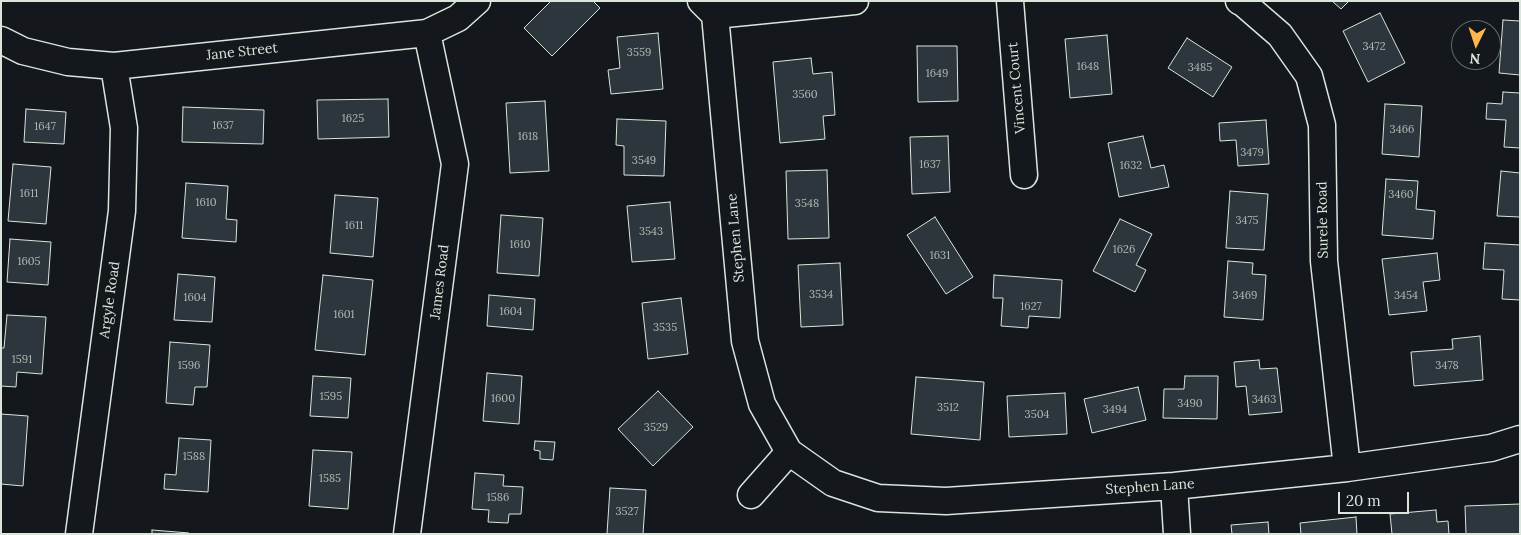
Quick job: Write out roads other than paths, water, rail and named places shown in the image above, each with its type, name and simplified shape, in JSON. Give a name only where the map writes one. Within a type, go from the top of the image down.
[{"type":"street","name":"Jane Street","points":[[1,40],[23,51],[68,62],[114,66],[426,33],[458,18],[477,1]]},
{"type":"street","points":[[708,8],[855,1]]},
{"type":"street","name":"Vincent Court","points":[[1010,1],[1024,175]]},
{"type":"street","name":"Surele Road","points":[[1239,1],[1280,35],[1309,76],[1322,125],[1324,261],[1347,468]]},
{"type":"street","name":"Stephen Lane","points":[[708,8],[745,341],[762,404],[789,452],[833,483],[878,498],[946,501],[1174,486],[1347,468],[1491,448],[1520,439]]},
{"type":"street","name":"James Road","points":[[407,534],[455,164],[426,33]]},
{"type":"street","name":"Argyle Road","points":[[79,534],[122,210],[124,128],[114,66]]},
{"type":"street","points":[[751,495],[789,452]]},
{"type":"street","points":[[1174,486],[1177,534]]}]
